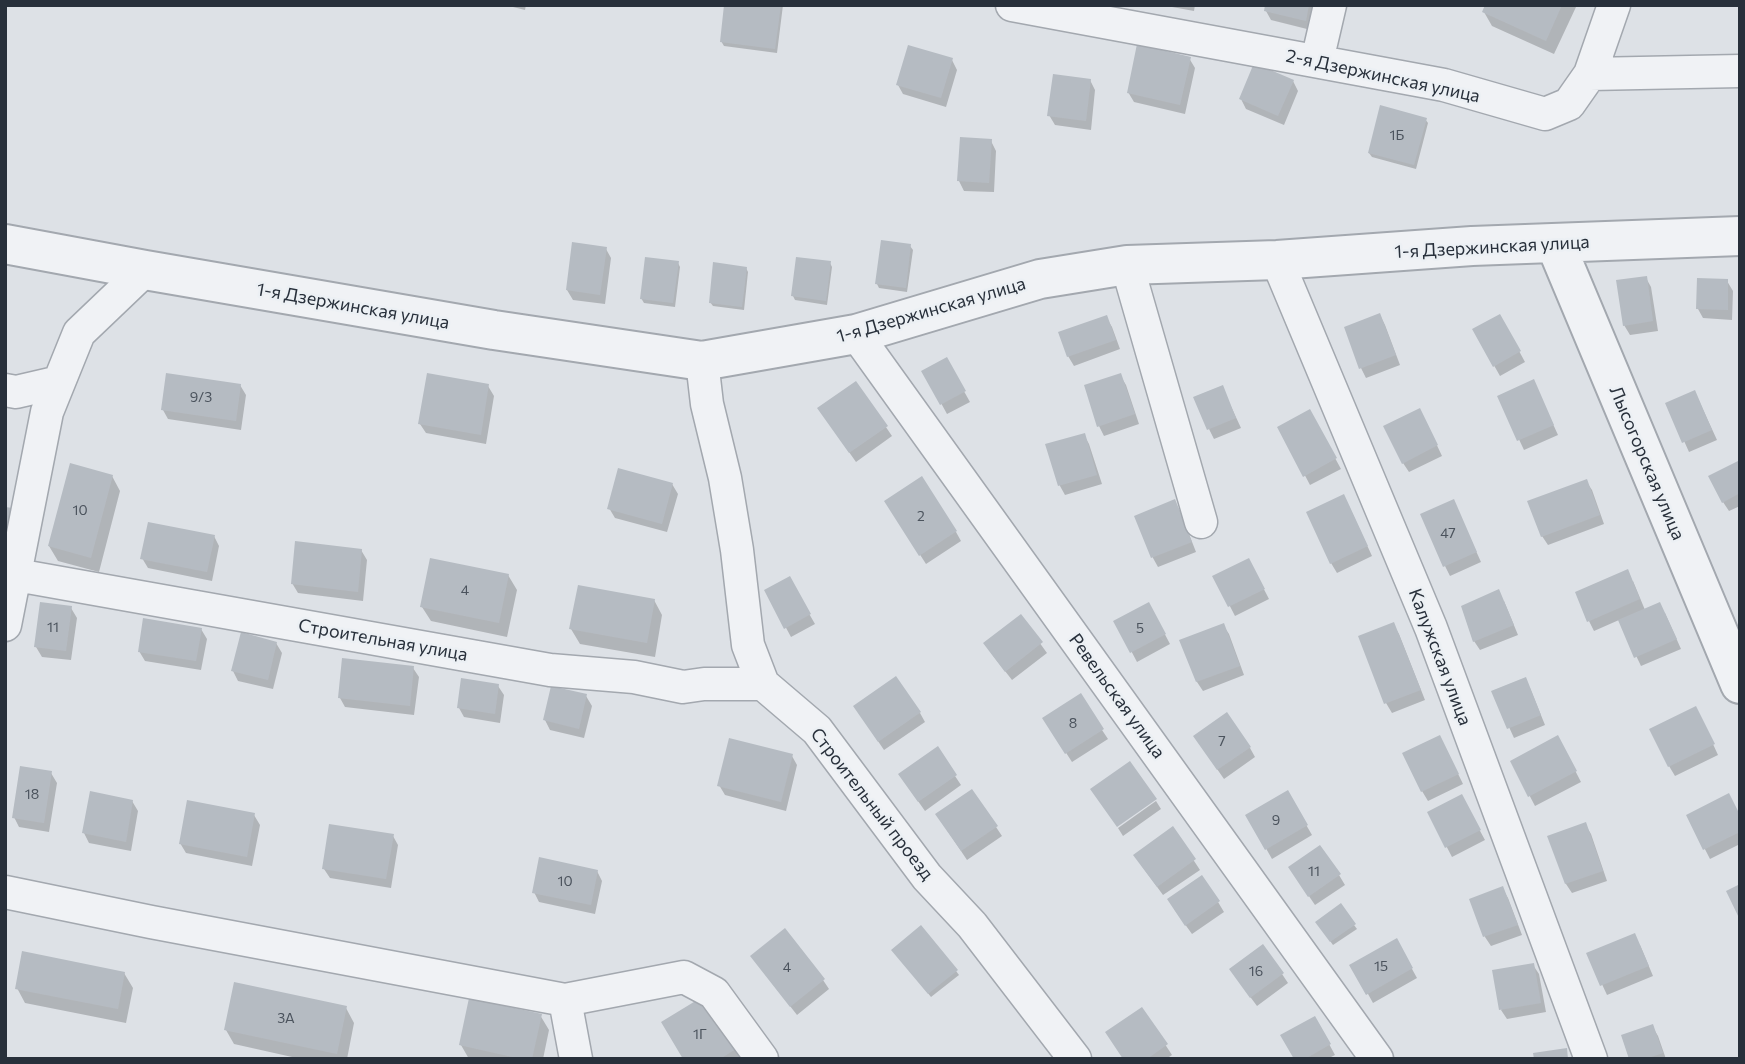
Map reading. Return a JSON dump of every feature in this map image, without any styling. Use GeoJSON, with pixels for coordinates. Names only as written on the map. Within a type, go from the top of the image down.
{"type":"FeatureCollection","features":[{"type":"Feature","properties":{"kind":"street","name":"2-я Дзержинская улица"},"geometry":{"type":"LineString","coordinates":[[1012,5],[1444,85],[1545,114],[1569,104],[1590,74]]}},
{"type":"Feature","properties":{"kind":"street"},"geometry":{"type":"LineString","coordinates":[[1317,61],[1330,5]]}},
{"type":"Feature","properties":{"kind":"street"},"geometry":{"type":"LineString","coordinates":[[1614,5],[1590,74],[1740,71]]}},
{"type":"Feature","properties":{"kind":"street","name":"1-я Дзержинская улица"},"geometry":{"type":"LineString","coordinates":[[5,244],[494,330],[702,361],[856,334],[1040,279],[1127,265],[1277,260],[1472,246],[1740,236]]}},
{"type":"Feature","properties":{"kind":"street","name":"Лысогорская улица"},"geometry":{"type":"LineString","coordinates":[[1555,243],[1740,684]]}},
{"type":"Feature","properties":{"kind":"street","name":"Калужская улица"},"geometry":{"type":"LineString","coordinates":[[1277,260],[1431,628],[1591,1059]]}},
{"type":"Feature","properties":{"kind":"street"},"geometry":{"type":"LineString","coordinates":[[1127,265],[1200,522]]}},
{"type":"Feature","properties":{"kind":"street"},"geometry":{"type":"LineString","coordinates":[[5,625],[10,573],[47,412],[79,333],[145,270]]}},
{"type":"Feature","properties":{"kind":"street","name":"Ревельская улица"},"geometry":{"type":"LineString","coordinates":[[856,334],[1377,1059]]}},
{"type":"Feature","properties":{"kind":"street"},"geometry":{"type":"LineString","coordinates":[[702,361],[707,404],[731,514],[748,645],[762,684]]}},
{"type":"Feature","properties":{"kind":"street"},"geometry":{"type":"LineString","coordinates":[[5,390],[16,392],[59,382]]}},
{"type":"Feature","properties":{"kind":"street","name":"Строительная улица"},"geometry":{"type":"LineString","coordinates":[[10,573],[550,670],[634,677],[683,687],[704,684],[762,684]]}},
{"type":"Feature","properties":{"kind":"street","name":"Строительный проезд"},"geometry":{"type":"LineString","coordinates":[[762,684],[817,730],[927,877],[972,925],[1075,1059]]}},
{"type":"Feature","properties":{"kind":"street"},"geometry":{"type":"LineString","coordinates":[[5,892],[565,1000],[684,977],[714,993],[762,1059]]}},
{"type":"Feature","properties":{"kind":"street"},"geometry":{"type":"LineString","coordinates":[[565,1000],[576,1059]]}},
{"type":"Feature","properties":{"kind":"building"},"geometry":{"type":"Polygon","coordinates":[[[724,5],[781,5],[775,49],[720,42],[724,5]]]}},
{"type":"Feature","properties":{"kind":"building"},"geometry":{"type":"Polygon","coordinates":[[[1265,5],[1309,5],[1306,21],[1264,11],[1265,5]]]}},
{"type":"Feature","properties":{"kind":"building"},"geometry":{"type":"Polygon","coordinates":[[[1485,5],[1562,5],[1546,41],[1482,12],[1485,5]]]}},
{"type":"Feature","properties":{"kind":"building"},"geometry":{"type":"Polygon","coordinates":[[[1137,44],[1191,57],[1180,105],[1127,93],[1137,44]]]}},
{"type":"Feature","properties":{"kind":"building"},"geometry":{"type":"Polygon","coordinates":[[[908,45],[953,58],[941,98],[896,85],[908,45]]]}},
{"type":"Feature","properties":{"kind":"building"},"geometry":{"type":"Polygon","coordinates":[[[1254,63],[1294,80],[1278,116],[1239,99],[1254,63]]]}},
{"type":"Feature","properties":{"kind":"building"},"geometry":{"type":"Polygon","coordinates":[[[1053,74],[1091,79],[1086,121],[1047,116],[1053,74]]]}},
{"type":"Feature","properties":{"kind":"building"},"geometry":{"type":"Polygon","coordinates":[[[1380,105],[1427,118],[1414,165],[1368,153],[1380,105]]]}},
{"type":"Feature","properties":{"kind":"building"},"geometry":{"type":"Polygon","coordinates":[[[960,137],[992,139],[989,183],[957,181],[960,137]]]}},
{"type":"Feature","properties":{"kind":"building"},"geometry":{"type":"Polygon","coordinates":[[[881,240],[911,244],[906,288],[875,284],[881,240]]]}},
{"type":"Feature","properties":{"kind":"building"},"geometry":{"type":"Polygon","coordinates":[[[572,242],[607,247],[600,295],[566,290],[572,242]]]}},
{"type":"Feature","properties":{"kind":"building"},"geometry":{"type":"Polygon","coordinates":[[[645,257],[679,261],[673,303],[640,299],[645,257]]]}},
{"type":"Feature","properties":{"kind":"building"},"geometry":{"type":"Polygon","coordinates":[[[796,257],[831,261],[826,301],[791,296],[796,257]]]}},
{"type":"Feature","properties":{"kind":"building"},"geometry":{"type":"Polygon","coordinates":[[[713,262],[747,267],[742,307],[709,303],[713,262]]]}},
{"type":"Feature","properties":{"kind":"building"},"geometry":{"type":"Polygon","coordinates":[[[1647,276],[1653,321],[1623,326],[1616,280],[1647,276]]]}},
{"type":"Feature","properties":{"kind":"building"},"geometry":{"type":"Polygon","coordinates":[[[1697,278],[1728,279],[1728,310],[1696,309],[1697,278]]]}},
{"type":"Feature","properties":{"kind":"building"},"geometry":{"type":"Polygon","coordinates":[[[1380,313],[1396,355],[1359,369],[1344,327],[1380,313]]]}},
{"type":"Feature","properties":{"kind":"building"},"geometry":{"type":"Polygon","coordinates":[[[1500,314],[1521,351],[1493,367],[1472,329],[1500,314]]]}},
{"type":"Feature","properties":{"kind":"building"},"geometry":{"type":"Polygon","coordinates":[[[1107,315],[1116,340],[1067,357],[1058,332],[1107,315]]]}},
{"type":"Feature","properties":{"kind":"building"},"geometry":{"type":"Polygon","coordinates":[[[947,357],[966,391],[940,405],[921,371],[947,357]]]}},
{"type":"Feature","properties":{"kind":"building"},"geometry":{"type":"Polygon","coordinates":[[[166,373],[241,384],[236,421],[161,410],[166,373]]]}},
{"type":"Feature","properties":{"kind":"building"},"geometry":{"type":"Polygon","coordinates":[[[427,373],[489,384],[481,435],[418,424],[427,373]]]}},
{"type":"Feature","properties":{"kind":"building"},"geometry":{"type":"Polygon","coordinates":[[[1121,373],[1135,414],[1097,427],[1084,385],[1121,373]]]}},
{"type":"Feature","properties":{"kind":"building"},"geometry":{"type":"Polygon","coordinates":[[[1534,379],[1554,425],[1517,441],[1497,396],[1534,379]]]}},
{"type":"Feature","properties":{"kind":"building"},"geometry":{"type":"Polygon","coordinates":[[[856,381],[888,426],[849,453],[817,408],[856,381]]]}},
{"type":"Feature","properties":{"kind":"building"},"geometry":{"type":"Polygon","coordinates":[[[1223,385],[1236,418],[1207,430],[1193,397],[1223,385]]]}},
{"type":"Feature","properties":{"kind":"building"},"geometry":{"type":"Polygon","coordinates":[[[1695,390],[1712,430],[1682,443],[1665,403],[1695,390]]]}},
{"type":"Feature","properties":{"kind":"building"},"geometry":{"type":"Polygon","coordinates":[[[1420,408],[1438,445],[1402,464],[1383,426],[1420,408]]]}},
{"type":"Feature","properties":{"kind":"building"},"geometry":{"type":"Polygon","coordinates":[[[1310,409],[1337,458],[1303,477],[1277,427],[1310,409]]]}},
{"type":"Feature","properties":{"kind":"building"},"geometry":{"type":"Polygon","coordinates":[[[1085,433],[1097,475],[1058,486],[1045,444],[1085,433]]]}},
{"type":"Feature","properties":{"kind":"building"},"geometry":{"type":"Polygon","coordinates":[[[1740,460],[1740,493],[1722,503],[1708,476],[1740,460]]]}},
{"type":"Feature","properties":{"kind":"building"},"geometry":{"type":"Polygon","coordinates":[[[70,463],[113,475],[91,558],[48,546],[70,463]]]}},
{"type":"Feature","properties":{"kind":"building"},"geometry":{"type":"Polygon","coordinates":[[[618,468],[673,483],[662,524],[607,509],[618,468]]]}},
{"type":"Feature","properties":{"kind":"building"},"geometry":{"type":"Polygon","coordinates":[[[922,476],[957,531],[919,556],[884,501],[922,476]]]}},
{"type":"Feature","properties":{"kind":"building"},"geometry":{"type":"Polygon","coordinates":[[[1587,479],[1600,515],[1541,537],[1527,501],[1587,479]]]}},
{"type":"Feature","properties":{"kind":"building"},"geometry":{"type":"Polygon","coordinates":[[[1344,494],[1368,546],[1330,564],[1306,512],[1344,494]]]}},
{"type":"Feature","properties":{"kind":"building"},"geometry":{"type":"Polygon","coordinates":[[[1175,499],[1192,542],[1151,558],[1134,516],[1175,499]]]}},
{"type":"Feature","properties":{"kind":"building"},"geometry":{"type":"Polygon","coordinates":[[[1454,499],[1477,552],[1443,567],[1420,514],[1454,499]]]}},
{"type":"Feature","properties":{"kind":"building"},"geometry":{"type":"Polygon","coordinates":[[[5,507],[13,508],[7,541],[5,541],[5,507]]]}},
{"type":"Feature","properties":{"kind":"building"},"geometry":{"type":"Polygon","coordinates":[[[148,522],[215,535],[207,572],[140,559],[148,522]]]}},
{"type":"Feature","properties":{"kind":"building"},"geometry":{"type":"Polygon","coordinates":[[[295,541],[362,549],[358,592],[291,584],[295,541]]]}},
{"type":"Feature","properties":{"kind":"building"},"geometry":{"type":"Polygon","coordinates":[[[430,558],[509,574],[499,623],[420,607],[430,558]]]}},
{"type":"Feature","properties":{"kind":"building"},"geometry":{"type":"Polygon","coordinates":[[[1249,558],[1265,589],[1228,607],[1212,576],[1249,558]]]}},
{"type":"Feature","properties":{"kind":"building"},"geometry":{"type":"Polygon","coordinates":[[[1628,569],[1640,599],[1587,622],[1575,592],[1628,569]]]}},
{"type":"Feature","properties":{"kind":"building"},"geometry":{"type":"Polygon","coordinates":[[[790,576],[811,614],[784,629],[764,590],[790,576]]]}},
{"type":"Feature","properties":{"kind":"building"},"geometry":{"type":"Polygon","coordinates":[[[578,585],[655,599],[647,643],[569,629],[578,585]]]}},
{"type":"Feature","properties":{"kind":"building"},"geometry":{"type":"Polygon","coordinates":[[[1499,589],[1514,625],[1473,642],[1461,606],[1499,589]]]}},
{"type":"Feature","properties":{"kind":"building"},"geometry":{"type":"Polygon","coordinates":[[[40,602],[72,606],[66,651],[34,647],[40,602]]]}},
{"type":"Feature","properties":{"kind":"building"},"geometry":{"type":"Polygon","coordinates":[[[1149,602],[1166,634],[1130,653],[1113,621],[1149,602]]]}},
{"type":"Feature","properties":{"kind":"building"},"geometry":{"type":"Polygon","coordinates":[[[1660,602],[1677,639],[1634,658],[1618,620],[1660,602]]]}},
{"type":"Feature","properties":{"kind":"building"},"geometry":{"type":"Polygon","coordinates":[[[1021,614],[1043,642],[1005,672],[983,643],[1021,614]]]}},
{"type":"Feature","properties":{"kind":"building"},"geometry":{"type":"Polygon","coordinates":[[[143,618],[202,628],[196,661],[138,652],[143,618]]]}},
{"type":"Feature","properties":{"kind":"building"},"geometry":{"type":"Polygon","coordinates":[[[1394,622],[1421,690],[1384,704],[1358,636],[1394,622]]]}},
{"type":"Feature","properties":{"kind":"building"},"geometry":{"type":"Polygon","coordinates":[[[1224,623],[1240,666],[1196,682],[1179,640],[1224,623]]]}},
{"type":"Feature","properties":{"kind":"building"},"geometry":{"type":"Polygon","coordinates":[[[241,632],[277,642],[268,680],[231,671],[241,632]]]}},
{"type":"Feature","properties":{"kind":"building"},"geometry":{"type":"Polygon","coordinates":[[[342,658],[414,666],[410,706],[338,698],[342,658]]]}},
{"type":"Feature","properties":{"kind":"building"},"geometry":{"type":"Polygon","coordinates":[[[896,676],[921,712],[878,742],[853,706],[896,676]]]}},
{"type":"Feature","properties":{"kind":"building"},"geometry":{"type":"Polygon","coordinates":[[[1526,677],[1541,715],[1507,729],[1491,691],[1526,677]]]}},
{"type":"Feature","properties":{"kind":"building"},"geometry":{"type":"Polygon","coordinates":[[[461,678],[499,684],[495,714],[457,708],[461,678]]]}},
{"type":"Feature","properties":{"kind":"building"},"geometry":{"type":"Polygon","coordinates":[[[551,686],[587,694],[579,729],[543,720],[551,686]]]}},
{"type":"Feature","properties":{"kind":"building"},"geometry":{"type":"Polygon","coordinates":[[[1081,693],[1104,729],[1065,754],[1042,718],[1081,693]]]}},
{"type":"Feature","properties":{"kind":"building"},"geometry":{"type":"Polygon","coordinates":[[[1696,706],[1715,744],[1668,767],[1649,729],[1696,706]]]}},
{"type":"Feature","properties":{"kind":"building"},"geometry":{"type":"Polygon","coordinates":[[[1227,712],[1251,747],[1217,770],[1193,736],[1227,712]]]}},
{"type":"Feature","properties":{"kind":"building"},"geometry":{"type":"Polygon","coordinates":[[[1440,735],[1459,774],[1421,792],[1402,753],[1440,735]]]}},
{"type":"Feature","properties":{"kind":"building"},"geometry":{"type":"Polygon","coordinates":[[[1558,735],[1577,771],[1528,797],[1510,761],[1558,735]]]}},
{"type":"Feature","properties":{"kind":"building"},"geometry":{"type":"Polygon","coordinates":[[[729,738],[793,754],[781,802],[717,786],[729,738]]]}},
{"type":"Feature","properties":{"kind":"building"},"geometry":{"type":"Polygon","coordinates":[[[938,746],[957,775],[918,802],[898,774],[938,746]]]}},
{"type":"Feature","properties":{"kind":"building"},"geometry":{"type":"Polygon","coordinates":[[[1130,761],[1157,799],[1117,827],[1090,789],[1130,761]]]}},
{"type":"Feature","properties":{"kind":"building"},"geometry":{"type":"Polygon","coordinates":[[[20,766],[52,771],[44,823],[12,818],[20,766]]]}},
{"type":"Feature","properties":{"kind":"building"},"geometry":{"type":"Polygon","coordinates":[[[972,789],[998,826],[961,851],[935,814],[972,789]]]}},
{"type":"Feature","properties":{"kind":"building"},"geometry":{"type":"Polygon","coordinates":[[[1288,790],[1308,825],[1265,850],[1245,815],[1288,790]]]}},
{"type":"Feature","properties":{"kind":"building"},"geometry":{"type":"Polygon","coordinates":[[[90,791],[133,800],[126,842],[82,833],[90,791]]]}},
{"type":"Feature","properties":{"kind":"building"},"geometry":{"type":"Polygon","coordinates":[[[1729,793],[1740,815],[1740,832],[1703,850],[1686,815],[1729,793]]]}},
{"type":"Feature","properties":{"kind":"building"},"geometry":{"type":"Polygon","coordinates":[[[1462,794],[1481,830],[1445,848],[1427,812],[1462,794]]]}},
{"type":"Feature","properties":{"kind":"building"},"geometry":{"type":"Polygon","coordinates":[[[187,800],[255,813],[247,857],[179,844],[187,800]]]}},
{"type":"Feature","properties":{"kind":"building"},"geometry":{"type":"Polygon","coordinates":[[[1586,822],[1603,871],[1565,884],[1547,836],[1586,822]]]}},
{"type":"Feature","properties":{"kind":"building"},"geometry":{"type":"Polygon","coordinates":[[[329,824],[394,834],[386,879],[322,869],[329,824]]]}},
{"type":"Feature","properties":{"kind":"building"},"geometry":{"type":"Polygon","coordinates":[[[1173,826],[1196,859],[1157,887],[1133,855],[1173,826]]]}},
{"type":"Feature","properties":{"kind":"building"},"geometry":{"type":"Polygon","coordinates":[[[1320,845],[1341,874],[1308,897],[1288,867],[1320,845]]]}},
{"type":"Feature","properties":{"kind":"building"},"geometry":{"type":"Polygon","coordinates":[[[539,857],[598,870],[591,905],[532,893],[539,857]]]}},
{"type":"Feature","properties":{"kind":"building"},"geometry":{"type":"Polygon","coordinates":[[[1202,875],[1220,901],[1185,926],[1167,899],[1202,875]]]}},
{"type":"Feature","properties":{"kind":"building"},"geometry":{"type":"Polygon","coordinates":[[[1740,884],[1740,920],[1726,891],[1740,884]]]}},
{"type":"Feature","properties":{"kind":"building"},"geometry":{"type":"Polygon","coordinates":[[[1503,886],[1518,925],[1483,937],[1469,899],[1503,886]]]}},
{"type":"Feature","properties":{"kind":"building"},"geometry":{"type":"Polygon","coordinates":[[[1341,903],[1356,924],[1330,942],[1315,922],[1341,903]]]}},
{"type":"Feature","properties":{"kind":"building"},"geometry":{"type":"Polygon","coordinates":[[[921,925],[958,970],[928,994],[891,950],[921,925]]]}},
{"type":"Feature","properties":{"kind":"building"},"geometry":{"type":"Polygon","coordinates":[[[785,928],[825,979],[790,1007],[750,956],[785,928]]]}},
{"type":"Feature","properties":{"kind":"building"},"geometry":{"type":"Polygon","coordinates":[[[1635,933],[1649,966],[1600,986],[1586,953],[1635,933]]]}},
{"type":"Feature","properties":{"kind":"building"},"geometry":{"type":"Polygon","coordinates":[[[1397,938],[1413,968],[1366,995],[1349,965],[1397,938]]]}},
{"type":"Feature","properties":{"kind":"building"},"geometry":{"type":"Polygon","coordinates":[[[1263,944],[1284,973],[1250,998],[1229,969],[1263,944]]]}},
{"type":"Feature","properties":{"kind":"building"},"geometry":{"type":"Polygon","coordinates":[[[22,951],[125,972],[118,1009],[15,989],[22,951]]]}},
{"type":"Feature","properties":{"kind":"building"},"geometry":{"type":"Polygon","coordinates":[[[1534,963],[1541,1003],[1499,1010],[1492,970],[1534,963]]]}},
{"type":"Feature","properties":{"kind":"building"},"geometry":{"type":"Polygon","coordinates":[[[234,982],[347,1006],[337,1054],[224,1030],[234,982]]]}},
{"type":"Feature","properties":{"kind":"building"},"geometry":{"type":"Polygon","coordinates":[[[707,994],[739,1047],[720,1059],[683,1059],[661,1022],[707,994]]]}},
{"type":"Feature","properties":{"kind":"building"},"geometry":{"type":"Polygon","coordinates":[[[469,998],[542,1014],[532,1059],[459,1045],[469,998]]]}},
{"type":"Feature","properties":{"kind":"building"},"geometry":{"type":"Polygon","coordinates":[[[1142,1007],[1168,1044],[1147,1059],[1123,1059],[1105,1032],[1142,1007]]]}},
{"type":"Feature","properties":{"kind":"building"},"geometry":{"type":"Polygon","coordinates":[[[1315,1016],[1331,1044],[1305,1059],[1294,1059],[1280,1035],[1315,1016]]]}},
{"type":"Feature","properties":{"kind":"building"},"geometry":{"type":"Polygon","coordinates":[[[1653,1024],[1663,1053],[1645,1059],[1629,1059],[1621,1035],[1653,1024]]]}},
{"type":"Feature","properties":{"kind":"building"},"geometry":{"type":"Polygon","coordinates":[[[1567,1048],[1568,1059],[1534,1059],[1533,1053],[1567,1048]]]}}]}
